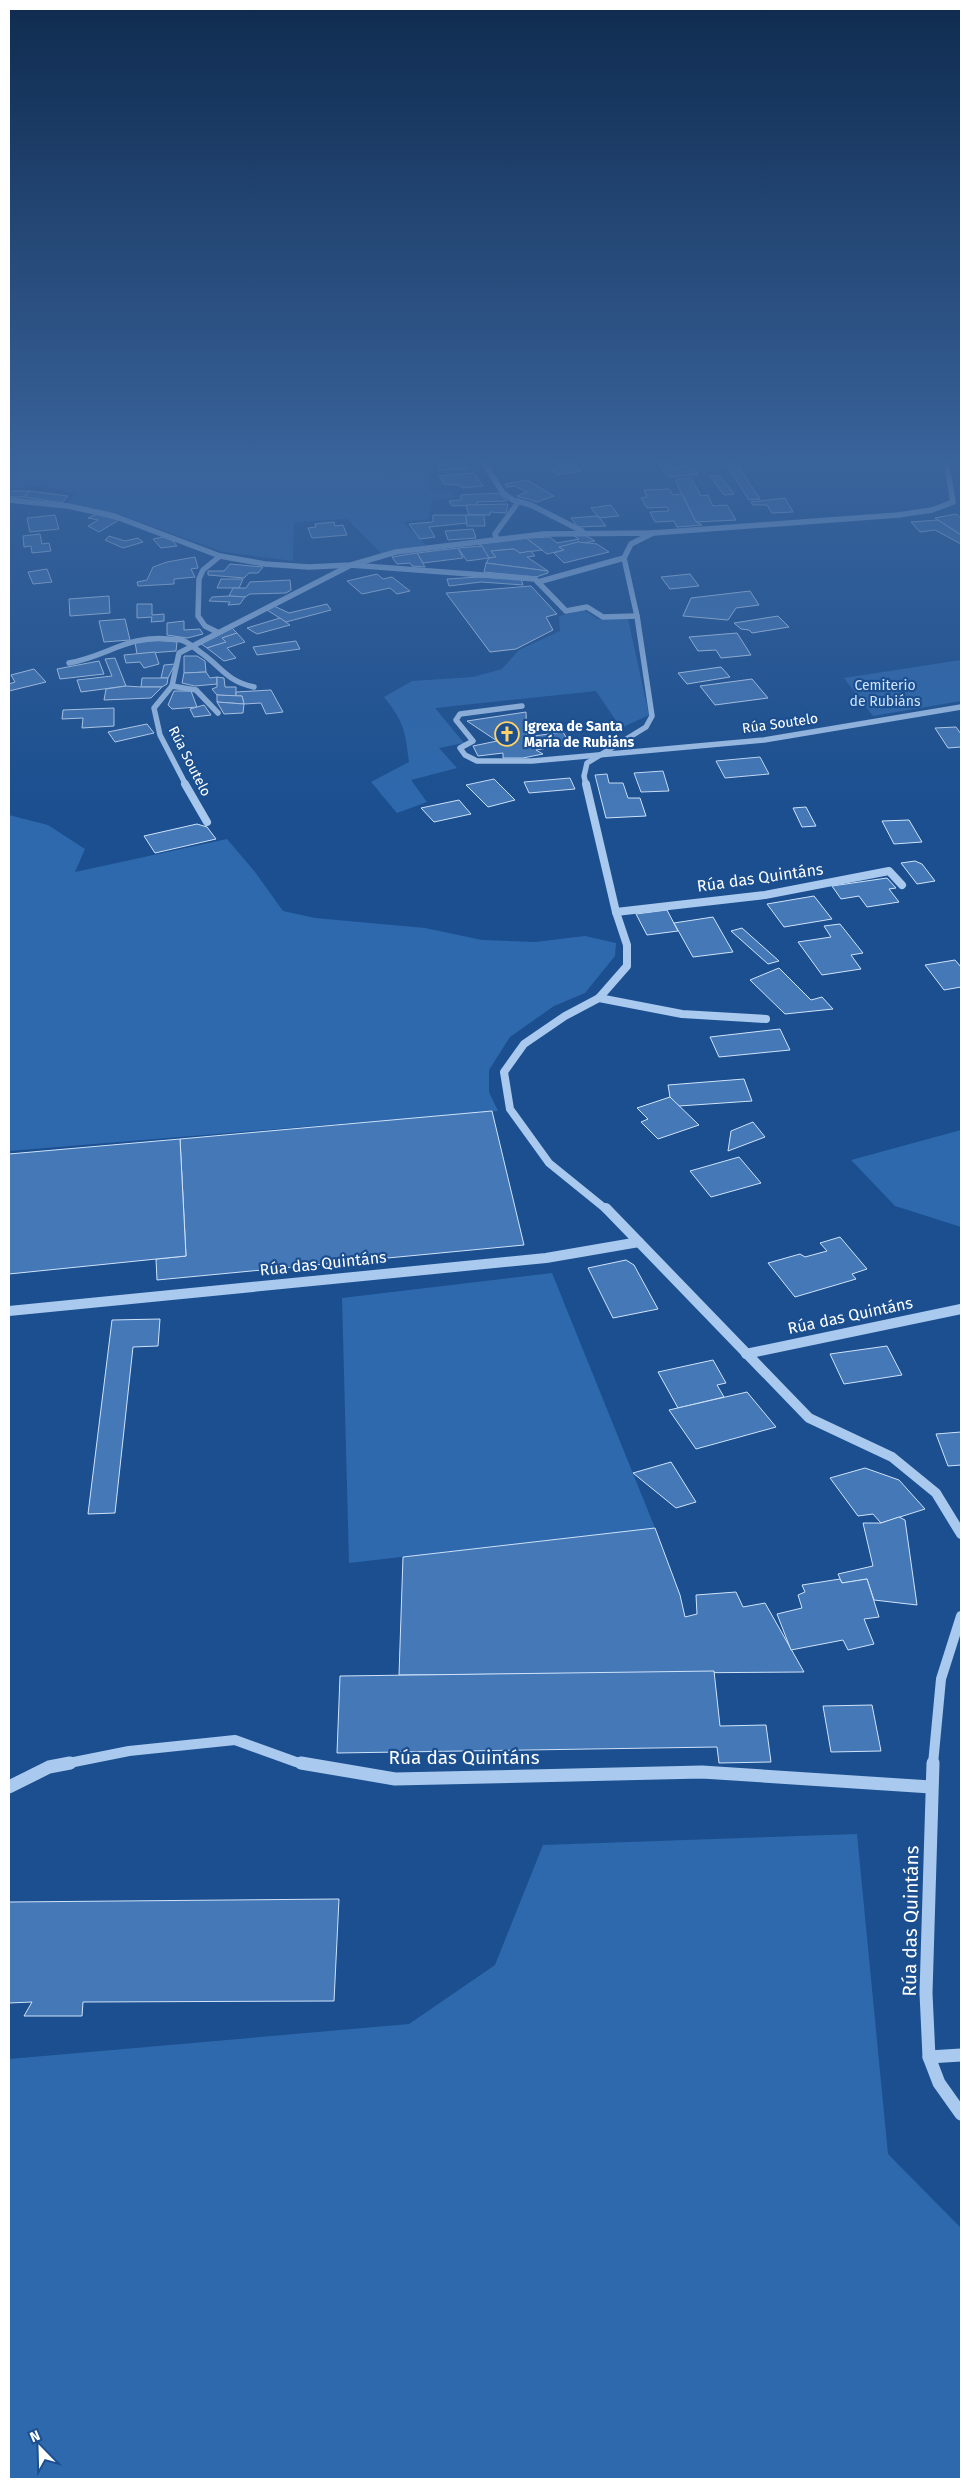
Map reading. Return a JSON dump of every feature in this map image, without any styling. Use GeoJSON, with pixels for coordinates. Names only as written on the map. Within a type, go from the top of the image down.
{"type":"FeatureCollection","features":[{"type":"Feature","properties":{"kind":"street"},"geometry":{"type":"LineString","coordinates":[[200,576],[198,616],[205,626],[217,632]]}},
{"type":"Feature","properties":{"kind":"street"},"geometry":{"type":"LineString","coordinates":[[189,646],[327,576]]}},
{"type":"Feature","properties":{"kind":"street"},"geometry":{"type":"LineString","coordinates":[[519,576],[535,579],[566,611],[587,607],[603,617],[637,616]]}},
{"type":"Feature","properties":{"kind":"street"},"geometry":{"type":"LineString","coordinates":[[538,582],[559,576]]}},
{"type":"Feature","properties":{"kind":"street","name":"Rúa Soutelo"},"geometry":{"type":"LineString","coordinates":[[601,753],[646,727],[652,716],[637,616],[628,576]]}},
{"type":"Feature","properties":{"kind":"street"},"geometry":{"type":"LineString","coordinates":[[69,663],[86,660],[144,638],[183,640],[189,646],[216,662],[224,673],[239,684],[254,687]]}},
{"type":"Feature","properties":{"kind":"street","name":"Rúa Soutelo"},"geometry":{"type":"LineString","coordinates":[[189,646],[179,653],[172,686],[154,708],[154,716],[162,738],[207,822]]}},
{"type":"Feature","properties":{"kind":"street"},"geometry":{"type":"LineString","coordinates":[[172,686],[196,690],[218,713]]}},
{"type":"Feature","properties":{"kind":"street","name":"Rúa Soutelo"},"geometry":{"type":"LineString","coordinates":[[522,706],[460,714],[456,720],[473,741],[460,748],[465,756],[477,761],[514,762],[764,740],[961,707]]}},
{"type":"Feature","properties":{"kind":"street"},"geometry":{"type":"LineString","coordinates":[[601,753],[588,763],[584,776],[616,912],[627,945],[627,966],[599,998],[565,1016],[524,1044],[504,1072],[510,1109],[549,1162],[602,1204],[809,1418],[892,1457],[936,1493],[961,1534]]}},
{"type":"Feature","properties":{"kind":"street","name":"Rúa das Quintáns"},"geometry":{"type":"LineString","coordinates":[[616,912],[765,895],[889,872],[902,885]]}},
{"type":"Feature","properties":{"kind":"street"},"geometry":{"type":"LineString","coordinates":[[599,998],[634,1007],[722,1020],[766,1019]]}},
{"type":"Feature","properties":{"kind":"street","name":"Rúa das Quintáns"},"geometry":{"type":"LineString","coordinates":[[9,1311],[546,1258],[639,1242]]}},
{"type":"Feature","properties":{"kind":"street","name":"Rúa das Quintáns"},"geometry":{"type":"LineString","coordinates":[[746,1354],[961,1308]]}},
{"type":"Feature","properties":{"kind":"street","name":"Rúa das Quintáns"},"geometry":{"type":"LineString","coordinates":[[961,1621],[941,1679],[931,1787],[926,1993],[929,2056],[939,2083],[961,2114]]}},
{"type":"Feature","properties":{"kind":"street","name":"Rúa das Quintáns"},"geometry":{"type":"LineString","coordinates":[[9,1787],[48,1767],[129,1751],[235,1740],[296,1762],[396,1779],[702,1772],[931,1787]]}},
{"type":"Feature","properties":{"kind":"street"},"geometry":{"type":"LineString","coordinates":[[929,2056],[961,2055]]}},
{"type":"Feature","properties":{"kind":"green space"},"geometry":{"type":"Polygon","coordinates":[[[584,610],[598,619],[628,619],[649,715],[621,728],[596,691],[435,708],[464,743],[439,748],[457,768],[411,780],[427,802],[397,813],[371,782],[409,762],[400,720],[384,697],[412,681],[473,677],[502,669],[519,650],[560,631],[559,616],[584,610]]]}},
{"type":"Feature","properties":{"kind":"green space","name":"Cemiterio de Rubiáns"},"geometry":{"type":"Polygon","coordinates":[[[961,660],[961,701],[873,716],[844,678],[961,660]]]}},
{"type":"Feature","properties":{"kind":"green space"},"geometry":{"type":"Polygon","coordinates":[[[9,815],[48,825],[85,849],[75,872],[227,839],[255,872],[283,911],[315,918],[425,928],[482,940],[535,942],[585,936],[616,943],[615,956],[585,993],[554,1006],[510,1037],[489,1070],[489,1092],[498,1111],[9,1151],[9,815]]]}},
{"type":"Feature","properties":{"kind":"green space"},"geometry":{"type":"Polygon","coordinates":[[[961,1130],[961,1227],[895,1206],[851,1160],[961,1130]]]}},
{"type":"Feature","properties":{"kind":"green space"},"geometry":{"type":"Polygon","coordinates":[[[552,1273],[655,1528],[349,1563],[342,1298],[552,1273]]]}},
{"type":"Feature","properties":{"kind":"green space"},"geometry":{"type":"Polygon","coordinates":[[[857,1834],[888,2154],[961,2228],[961,2479],[9,2479],[9,2059],[409,2024],[495,1965],[543,1845],[857,1834]]]}},
{"type":"Feature","properties":{"kind":"building"},"geometry":{"type":"Polygon","coordinates":[[[30,576],[50,576],[52,582],[33,584],[30,576]]]}},
{"type":"Feature","properties":{"kind":"building"},"geometry":{"type":"Polygon","coordinates":[[[149,576],[195,577],[174,579],[174,584],[138,586],[137,582],[147,580],[149,576]]]}},
{"type":"Feature","properties":{"kind":"building"},"geometry":{"type":"Polygon","coordinates":[[[221,576],[246,576],[244,578],[221,576]]]}},
{"type":"Feature","properties":{"kind":"building"},"geometry":{"type":"Polygon","coordinates":[[[368,576],[380,576],[383,579],[392,577],[410,591],[397,594],[390,588],[362,594],[347,581],[368,576]]]}},
{"type":"Feature","properties":{"kind":"building"},"geometry":{"type":"Polygon","coordinates":[[[692,576],[699,586],[670,589],[661,577],[692,576]]]}},
{"type":"Feature","properties":{"kind":"building"},"geometry":{"type":"Polygon","coordinates":[[[479,577],[521,579],[523,585],[481,582],[449,586],[447,579],[479,577]]]}},
{"type":"Feature","properties":{"kind":"building"},"geometry":{"type":"Polygon","coordinates":[[[221,579],[243,579],[239,588],[217,588],[221,579]]]}},
{"type":"Feature","properties":{"kind":"building"},"geometry":{"type":"Polygon","coordinates":[[[290,580],[291,590],[286,593],[250,594],[245,597],[229,596],[233,588],[246,588],[250,582],[290,580]]]}},
{"type":"Feature","properties":{"kind":"building"},"geometry":{"type":"Polygon","coordinates":[[[531,586],[557,614],[546,617],[553,630],[516,649],[490,652],[446,593],[531,586]]]}},
{"type":"Feature","properties":{"kind":"building"},"geometry":{"type":"Polygon","coordinates":[[[750,591],[759,605],[736,608],[728,620],[683,616],[691,598],[750,591]]]}},
{"type":"Feature","properties":{"kind":"building"},"geometry":{"type":"Polygon","coordinates":[[[109,596],[110,613],[70,616],[69,599],[109,596]]]}},
{"type":"Feature","properties":{"kind":"building"},"geometry":{"type":"Polygon","coordinates":[[[212,597],[245,597],[240,604],[228,605],[230,602],[209,601],[212,597]]]}},
{"type":"Feature","properties":{"kind":"building"},"geometry":{"type":"Polygon","coordinates":[[[137,604],[152,604],[152,615],[164,614],[164,621],[151,622],[152,617],[137,618],[137,604]]]}},
{"type":"Feature","properties":{"kind":"building"},"geometry":{"type":"Polygon","coordinates":[[[327,604],[331,610],[286,622],[267,610],[274,606],[289,613],[327,604]]]}},
{"type":"Feature","properties":{"kind":"building"},"geometry":{"type":"Polygon","coordinates":[[[778,616],[789,627],[752,633],[749,630],[741,629],[734,623],[778,616]]]}},
{"type":"Feature","properties":{"kind":"building"},"geometry":{"type":"Polygon","coordinates":[[[280,618],[290,625],[257,634],[247,628],[280,618]]]}},
{"type":"Feature","properties":{"kind":"building"},"geometry":{"type":"Polygon","coordinates":[[[125,619],[130,640],[104,642],[99,621],[125,619]]]}},
{"type":"Feature","properties":{"kind":"building"},"geometry":{"type":"Polygon","coordinates":[[[184,621],[184,630],[200,629],[203,634],[187,638],[167,635],[167,623],[184,621]]]}},
{"type":"Feature","properties":{"kind":"building"},"geometry":{"type":"Polygon","coordinates":[[[231,627],[237,633],[222,638],[226,642],[207,648],[200,643],[231,627]]]}},
{"type":"Feature","properties":{"kind":"building"},"geometry":{"type":"Polygon","coordinates":[[[237,633],[245,642],[227,648],[236,658],[224,661],[207,648],[226,642],[222,638],[237,633]]]}},
{"type":"Feature","properties":{"kind":"building"},"geometry":{"type":"Polygon","coordinates":[[[737,633],[751,655],[721,658],[716,650],[698,651],[689,637],[737,633]]]}},
{"type":"Feature","properties":{"kind":"building"},"geometry":{"type":"Polygon","coordinates":[[[155,640],[177,642],[176,651],[137,654],[135,642],[155,640]]]}},
{"type":"Feature","properties":{"kind":"building"},"geometry":{"type":"Polygon","coordinates":[[[296,641],[300,649],[257,655],[253,647],[296,641]]]}},
{"type":"Feature","properties":{"kind":"building"},"geometry":{"type":"Polygon","coordinates":[[[155,652],[159,664],[144,668],[140,662],[126,663],[124,655],[155,652]]]}},
{"type":"Feature","properties":{"kind":"building"},"geometry":{"type":"Polygon","coordinates":[[[184,656],[197,656],[205,661],[206,672],[184,673],[184,656]]]}},
{"type":"Feature","properties":{"kind":"building"},"geometry":{"type":"Polygon","coordinates":[[[115,658],[126,686],[81,692],[77,680],[112,676],[105,659],[115,658]]]}},
{"type":"Feature","properties":{"kind":"building"},"geometry":{"type":"Polygon","coordinates":[[[99,661],[104,674],[60,679],[57,669],[99,661]]]}},
{"type":"Feature","properties":{"kind":"building"},"geometry":{"type":"Polygon","coordinates":[[[175,664],[168,678],[161,678],[164,665],[175,664]]]}},
{"type":"Feature","properties":{"kind":"building"},"geometry":{"type":"Polygon","coordinates":[[[721,667],[730,677],[687,684],[678,673],[721,667]]]}},
{"type":"Feature","properties":{"kind":"building"},"geometry":{"type":"Polygon","coordinates":[[[34,669],[46,682],[9,691],[9,684],[15,682],[11,675],[34,669]]]}},
{"type":"Feature","properties":{"kind":"building"},"geometry":{"type":"Polygon","coordinates":[[[206,672],[210,678],[217,677],[217,684],[195,686],[182,683],[184,673],[206,672]]]}},
{"type":"Feature","properties":{"kind":"building"},"geometry":{"type":"Polygon","coordinates":[[[217,677],[224,678],[225,687],[236,687],[236,696],[217,695],[212,689],[217,687],[217,677]]]}},
{"type":"Feature","properties":{"kind":"building"},"geometry":{"type":"Polygon","coordinates":[[[142,678],[168,678],[167,684],[162,687],[141,687],[142,678]]]}},
{"type":"Feature","properties":{"kind":"building"},"geometry":{"type":"Polygon","coordinates":[[[752,679],[768,698],[715,705],[700,686],[752,679]]]}},
{"type":"Feature","properties":{"kind":"building"},"geometry":{"type":"Polygon","coordinates":[[[126,686],[162,687],[151,698],[104,700],[106,689],[126,686]]]}},
{"type":"Feature","properties":{"kind":"building"},"geometry":{"type":"Polygon","coordinates":[[[271,690],[283,712],[266,714],[261,703],[244,704],[242,696],[236,696],[236,692],[271,690]]]}},
{"type":"Feature","properties":{"kind":"building"},"geometry":{"type":"Polygon","coordinates":[[[174,691],[191,691],[197,707],[172,709],[168,705],[174,691]]]}},
{"type":"Feature","properties":{"kind":"building"},"geometry":{"type":"Polygon","coordinates":[[[217,695],[242,696],[244,704],[217,702],[217,695]]]}},
{"type":"Feature","properties":{"kind":"building"},"geometry":{"type":"Polygon","coordinates":[[[217,702],[244,704],[243,713],[224,714],[217,702]]]}},
{"type":"Feature","properties":{"kind":"building"},"geometry":{"type":"Polygon","coordinates":[[[204,705],[211,715],[194,717],[190,709],[204,705]]]}},
{"type":"Feature","properties":{"kind":"building"},"geometry":{"type":"Polygon","coordinates":[[[114,708],[114,726],[82,728],[83,718],[62,719],[63,710],[114,708]]]}},
{"type":"Feature","properties":{"kind":"building","name":"Igrexa de Santa María de Rubiáns"},"geometry":{"type":"Polygon","coordinates":[[[526,712],[527,737],[563,732],[570,744],[536,750],[543,754],[523,758],[503,758],[503,753],[478,756],[473,746],[497,741],[467,721],[526,712]]]}},
{"type":"Feature","properties":{"kind":"building"},"geometry":{"type":"Polygon","coordinates":[[[147,724],[154,733],[115,742],[108,732],[147,724]]]}},
{"type":"Feature","properties":{"kind":"building"},"geometry":{"type":"Polygon","coordinates":[[[956,727],[961,734],[961,747],[948,748],[935,728],[956,727]]]}},
{"type":"Feature","properties":{"kind":"building"},"geometry":{"type":"Polygon","coordinates":[[[760,757],[769,774],[725,778],[716,761],[760,757]]]}},
{"type":"Feature","properties":{"kind":"building"},"geometry":{"type":"Polygon","coordinates":[[[663,771],[669,791],[641,792],[634,773],[663,771]]]}},
{"type":"Feature","properties":{"kind":"building"},"geometry":{"type":"Polygon","coordinates":[[[607,774],[609,783],[623,783],[628,798],[640,798],[646,816],[606,818],[595,775],[607,774]]]}},
{"type":"Feature","properties":{"kind":"building"},"geometry":{"type":"Polygon","coordinates":[[[570,778],[575,789],[529,793],[524,782],[570,778]]]}},
{"type":"Feature","properties":{"kind":"building"},"geometry":{"type":"Polygon","coordinates":[[[494,779],[515,800],[488,807],[466,785],[494,779]]]}},
{"type":"Feature","properties":{"kind":"building"},"geometry":{"type":"Polygon","coordinates":[[[459,800],[471,814],[434,822],[421,808],[459,800]]]}},
{"type":"Feature","properties":{"kind":"building"},"geometry":{"type":"Polygon","coordinates":[[[806,807],[816,826],[802,827],[793,808],[806,807]]]}},
{"type":"Feature","properties":{"kind":"building"},"geometry":{"type":"Polygon","coordinates":[[[909,820],[922,842],[894,844],[882,821],[909,820]]]}},
{"type":"Feature","properties":{"kind":"building"},"geometry":{"type":"Polygon","coordinates":[[[197,824],[207,827],[216,839],[155,853],[144,836],[197,824]]]}},
{"type":"Feature","properties":{"kind":"building"},"geometry":{"type":"Polygon","coordinates":[[[915,861],[922,864],[935,881],[917,884],[901,863],[915,861]]]}},
{"type":"Feature","properties":{"kind":"building"},"geometry":{"type":"Polygon","coordinates":[[[887,878],[896,888],[889,889],[899,902],[867,907],[859,896],[841,899],[832,886],[887,878]]]}},
{"type":"Feature","properties":{"kind":"building"},"geometry":{"type":"Polygon","coordinates":[[[814,896],[832,919],[784,927],[767,904],[814,896]]]}},
{"type":"Feature","properties":{"kind":"building"},"geometry":{"type":"Polygon","coordinates":[[[667,910],[678,931],[647,935],[636,914],[667,910]]]}},
{"type":"Feature","properties":{"kind":"building"},"geometry":{"type":"Polygon","coordinates":[[[713,917],[733,952],[693,957],[674,923],[713,917]]]}},
{"type":"Feature","properties":{"kind":"building"},"geometry":{"type":"Polygon","coordinates":[[[840,924],[863,953],[851,955],[861,969],[822,975],[798,942],[831,937],[824,926],[840,924]]]}},
{"type":"Feature","properties":{"kind":"building"},"geometry":{"type":"Polygon","coordinates":[[[742,928],[779,961],[768,964],[731,931],[742,928]]]}},
{"type":"Feature","properties":{"kind":"building"},"geometry":{"type":"Polygon","coordinates":[[[955,960],[961,967],[961,987],[944,990],[925,965],[955,960]]]}},
{"type":"Feature","properties":{"kind":"building"},"geometry":{"type":"Polygon","coordinates":[[[779,968],[811,1000],[822,997],[833,1009],[785,1014],[750,980],[779,968]]]}},
{"type":"Feature","properties":{"kind":"building"},"geometry":{"type":"Polygon","coordinates":[[[780,1029],[790,1050],[719,1057],[710,1037],[780,1029]]]}},
{"type":"Feature","properties":{"kind":"building"},"geometry":{"type":"Polygon","coordinates":[[[744,1079],[752,1101],[679,1106],[670,1097],[668,1085],[744,1079]]]}},
{"type":"Feature","properties":{"kind":"building"},"geometry":{"type":"Polygon","coordinates":[[[670,1097],[699,1125],[658,1139],[641,1122],[648,1119],[637,1108],[670,1097]]]}},
{"type":"Feature","properties":{"kind":"building"},"geometry":{"type":"Polygon","coordinates":[[[492,1111],[524,1245],[157,1280],[156,1259],[186,1256],[180,1139],[492,1111]]]}},
{"type":"Feature","properties":{"kind":"building"},"geometry":{"type":"Polygon","coordinates":[[[753,1122],[765,1137],[728,1151],[731,1131],[753,1122]]]}},
{"type":"Feature","properties":{"kind":"building"},"geometry":{"type":"Polygon","coordinates":[[[180,1139],[186,1256],[9,1274],[9,1154],[180,1139]]]}},
{"type":"Feature","properties":{"kind":"building"},"geometry":{"type":"Polygon","coordinates":[[[739,1157],[761,1183],[711,1197],[690,1171],[739,1157]]]}},
{"type":"Feature","properties":{"kind":"building"},"geometry":{"type":"Polygon","coordinates":[[[840,1237],[867,1269],[852,1274],[856,1279],[795,1297],[768,1263],[800,1254],[805,1257],[827,1251],[820,1243],[840,1237]]]}},
{"type":"Feature","properties":{"kind":"building"},"geometry":{"type":"Polygon","coordinates":[[[626,1260],[634,1265],[658,1309],[613,1318],[588,1268],[626,1260]]]}},
{"type":"Feature","properties":{"kind":"building"},"geometry":{"type":"Polygon","coordinates":[[[160,1319],[158,1346],[133,1347],[115,1513],[88,1514],[112,1320],[160,1319]]]}},
{"type":"Feature","properties":{"kind":"building"},"geometry":{"type":"Polygon","coordinates":[[[887,1346],[902,1375],[844,1384],[830,1354],[887,1346]]]}},
{"type":"Feature","properties":{"kind":"building"},"geometry":{"type":"Polygon","coordinates":[[[713,1360],[726,1383],[717,1385],[724,1397],[678,1408],[658,1372],[713,1360]]]}},
{"type":"Feature","properties":{"kind":"building"},"geometry":{"type":"Polygon","coordinates":[[[747,1392],[776,1427],[696,1449],[669,1410],[747,1392]]]}},
{"type":"Feature","properties":{"kind":"building"},"geometry":{"type":"Polygon","coordinates":[[[961,1432],[961,1465],[948,1466],[936,1434],[961,1432]]]}},
{"type":"Feature","properties":{"kind":"building"},"geometry":{"type":"Polygon","coordinates":[[[671,1462],[696,1502],[676,1508],[633,1473],[671,1462]]]}},
{"type":"Feature","properties":{"kind":"building"},"geometry":{"type":"Polygon","coordinates":[[[865,1468],[899,1480],[925,1509],[881,1523],[873,1514],[858,1516],[830,1478],[865,1468]]]}},
{"type":"Feature","properties":{"kind":"building"},"geometry":{"type":"Polygon","coordinates":[[[899,1517],[905,1520],[917,1605],[874,1600],[867,1579],[842,1583],[838,1574],[873,1566],[863,1523],[881,1523],[899,1517]]]}},
{"type":"Feature","properties":{"kind":"building"},"geometry":{"type":"Polygon","coordinates":[[[655,1528],[680,1595],[685,1617],[697,1614],[696,1595],[736,1592],[743,1607],[765,1603],[804,1672],[399,1675],[403,1557],[655,1528]]]}},
{"type":"Feature","properties":{"kind":"building"},"geometry":{"type":"Polygon","coordinates":[[[840,1579],[842,1583],[867,1579],[879,1617],[864,1619],[874,1644],[848,1650],[843,1640],[791,1650],[777,1614],[802,1608],[798,1595],[805,1592],[802,1585],[840,1579]]]}},
{"type":"Feature","properties":{"kind":"building"},"geometry":{"type":"Polygon","coordinates":[[[714,1671],[720,1726],[766,1725],[771,1762],[719,1763],[717,1747],[337,1753],[340,1676],[714,1671]]]}},
{"type":"Feature","properties":{"kind":"building"},"geometry":{"type":"Polygon","coordinates":[[[872,1705],[881,1751],[831,1752],[823,1706],[872,1705]]]}},
{"type":"Feature","properties":{"kind":"building"},"geometry":{"type":"Polygon","coordinates":[[[339,1899],[334,2001],[83,2002],[82,2016],[24,2016],[32,2002],[9,2003],[9,1902],[339,1899]]]}},
{"type":"Feature","properties":{"kind":"place","name":"Igrexa de Santa María de Rubiáns"},"geometry":{"type":"Point","coordinates":[507,734]}}]}
